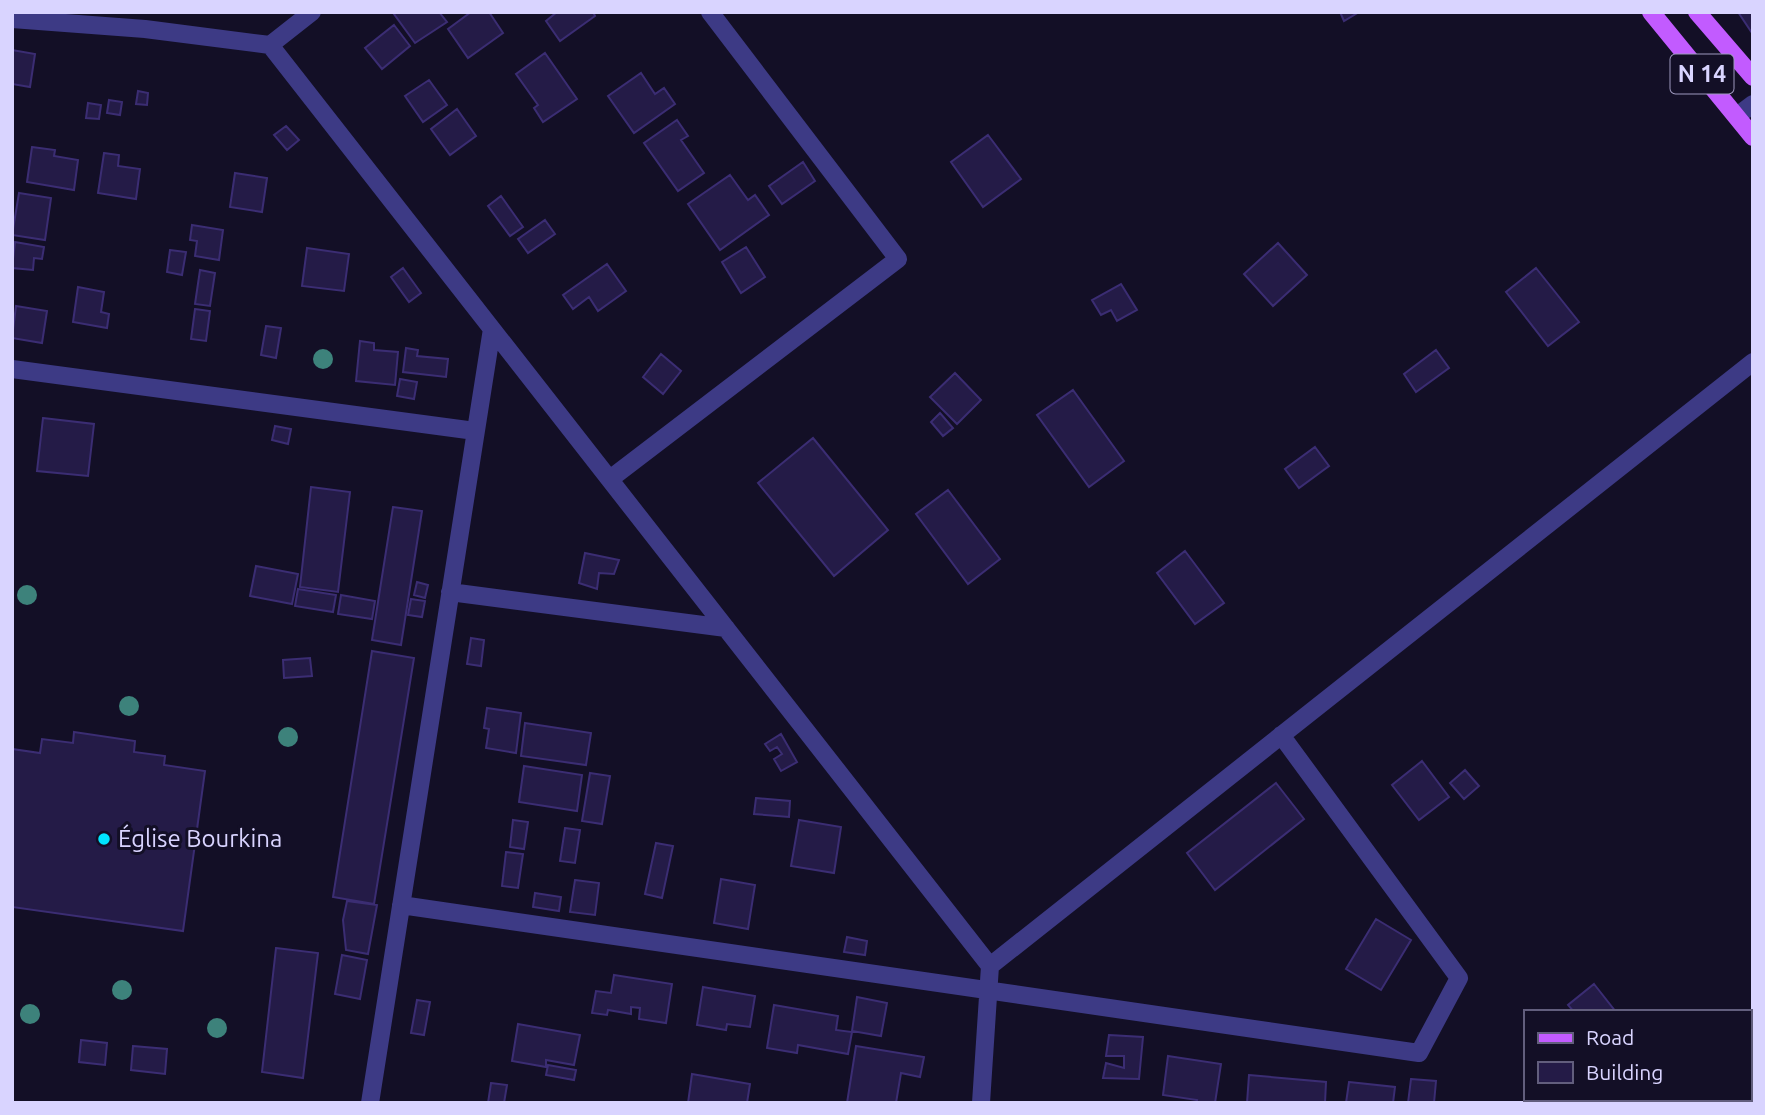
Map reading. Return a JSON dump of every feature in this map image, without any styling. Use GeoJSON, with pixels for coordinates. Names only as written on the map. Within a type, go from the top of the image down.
{"type":"FeatureCollection","features":[{"type":"Feature","properties":{"kind":"main road","name":"N 14"},"geometry":{"type":"LineString","coordinates":[[1651,12],[1753,137]]}},
{"type":"Feature","properties":{"kind":"main road","name":"N 14"},"geometry":{"type":"LineString","coordinates":[[1697,12],[1753,77]]}},
{"type":"Feature","properties":{"kind":"street"},"geometry":{"type":"LineString","coordinates":[[270,45],[312,12]]}},
{"type":"Feature","properties":{"kind":"street"},"geometry":{"type":"LineString","coordinates":[[610,479],[898,258],[710,12]]}},
{"type":"Feature","properties":{"kind":"street"},"geometry":{"type":"LineString","coordinates":[[12,19],[143,21],[270,45],[990,966],[981,1103]]}},
{"type":"Feature","properties":{"kind":"street"},"geometry":{"type":"LineString","coordinates":[[1737,116],[1753,103]]}},
{"type":"Feature","properties":{"kind":"street"},"geometry":{"type":"LineString","coordinates":[[370,1103],[492,329]]}},
{"type":"Feature","properties":{"kind":"street"},"geometry":{"type":"LineString","coordinates":[[990,966],[1753,362]]}},
{"type":"Feature","properties":{"kind":"street"},"geometry":{"type":"LineString","coordinates":[[12,369],[475,431]]}},
{"type":"Feature","properties":{"kind":"street"},"geometry":{"type":"LineString","coordinates":[[450,592],[726,628]]}},
{"type":"Feature","properties":{"kind":"street"},"geometry":{"type":"LineString","coordinates":[[401,905],[1419,1053],[1459,978],[1281,735]]}},
{"type":"Feature","properties":{"kind":"building"},"geometry":{"type":"Polygon","coordinates":[[[439,12],[447,22],[415,43],[394,14],[439,12]]]}},
{"type":"Feature","properties":{"kind":"building"},"geometry":{"type":"Polygon","coordinates":[[[471,12],[489,12],[503,33],[468,58],[448,29],[471,12]]]}},
{"type":"Feature","properties":{"kind":"building"},"geometry":{"type":"Polygon","coordinates":[[[557,12],[593,12],[595,16],[560,41],[546,21],[557,12]]]}},
{"type":"Feature","properties":{"kind":"building"},"geometry":{"type":"Polygon","coordinates":[[[1340,12],[1359,12],[1344,21],[1340,12]]]}},
{"type":"Feature","properties":{"kind":"building"},"geometry":{"type":"Polygon","coordinates":[[[1738,12],[1753,12],[1752,33],[1738,12]]]}},
{"type":"Feature","properties":{"kind":"building"},"geometry":{"type":"Polygon","coordinates":[[[394,25],[410,46],[382,69],[365,48],[394,25]]]}},
{"type":"Feature","properties":{"kind":"building"},"geometry":{"type":"Polygon","coordinates":[[[12,50],[35,54],[30,87],[12,84],[12,50]]]}},
{"type":"Feature","properties":{"kind":"building"},"geometry":{"type":"Polygon","coordinates":[[[545,53],[577,99],[543,122],[534,108],[538,105],[516,74],[545,53]]]}},
{"type":"Feature","properties":{"kind":"building"},"geometry":{"type":"Polygon","coordinates":[[[641,73],[655,94],[664,88],[675,104],[634,133],[608,96],[641,73]]]}},
{"type":"Feature","properties":{"kind":"building"},"geometry":{"type":"Polygon","coordinates":[[[429,80],[447,105],[423,122],[405,96],[429,80]]]}},
{"type":"Feature","properties":{"kind":"building"},"geometry":{"type":"Polygon","coordinates":[[[138,91],[148,93],[147,105],[136,104],[138,91]]]}},
{"type":"Feature","properties":{"kind":"building"},"geometry":{"type":"Polygon","coordinates":[[[109,100],[122,102],[120,115],[107,113],[109,100]]]}},
{"type":"Feature","properties":{"kind":"building"},"geometry":{"type":"Polygon","coordinates":[[[88,103],[101,105],[99,119],[86,118],[88,103]]]}},
{"type":"Feature","properties":{"kind":"building"},"geometry":{"type":"Polygon","coordinates":[[[457,109],[476,136],[450,155],[431,129],[457,109]]]}},
{"type":"Feature","properties":{"kind":"building"},"geometry":{"type":"Polygon","coordinates":[[[677,120],[688,136],[681,140],[704,173],[678,191],[644,143],[677,120]]]}},
{"type":"Feature","properties":{"kind":"building"},"geometry":{"type":"Polygon","coordinates":[[[286,126],[299,140],[287,150],[274,135],[286,126]]]}},
{"type":"Feature","properties":{"kind":"building"},"geometry":{"type":"Polygon","coordinates":[[[988,135],[1021,179],[983,207],[951,162],[988,135]]]}},
{"type":"Feature","properties":{"kind":"building"},"geometry":{"type":"Polygon","coordinates":[[[32,147],[55,150],[54,156],[78,160],[74,190],[27,182],[32,147]]]}},
{"type":"Feature","properties":{"kind":"building"},"geometry":{"type":"Polygon","coordinates":[[[104,153],[119,155],[118,166],[140,169],[136,199],[98,193],[104,153]]]}},
{"type":"Feature","properties":{"kind":"building"},"geometry":{"type":"Polygon","coordinates":[[[803,162],[815,181],[782,204],[769,186],[803,162]]]}},
{"type":"Feature","properties":{"kind":"building"},"geometry":{"type":"Polygon","coordinates":[[[235,173],[267,178],[262,212],[230,207],[235,173]]]}},
{"type":"Feature","properties":{"kind":"building"},"geometry":{"type":"Polygon","coordinates":[[[730,175],[748,200],[755,195],[769,215],[720,250],[688,204],[730,175]]]}},
{"type":"Feature","properties":{"kind":"building"},"geometry":{"type":"Polygon","coordinates":[[[19,193],[51,198],[45,240],[12,235],[19,193]]]}},
{"type":"Feature","properties":{"kind":"building"},"geometry":{"type":"Polygon","coordinates":[[[501,196],[523,227],[510,236],[488,206],[501,196]]]}},
{"type":"Feature","properties":{"kind":"building"},"geometry":{"type":"Polygon","coordinates":[[[545,220],[555,234],[528,253],[518,239],[545,220]]]}},
{"type":"Feature","properties":{"kind":"building"},"geometry":{"type":"Polygon","coordinates":[[[192,225],[223,230],[219,260],[195,256],[197,241],[190,240],[192,225]]]}},
{"type":"Feature","properties":{"kind":"building"},"geometry":{"type":"Polygon","coordinates":[[[15,242],[44,247],[42,259],[34,258],[33,270],[12,268],[15,242]]]}},
{"type":"Feature","properties":{"kind":"building"},"geometry":{"type":"Polygon","coordinates":[[[1278,243],[1307,275],[1273,306],[1244,274],[1278,243]]]}},
{"type":"Feature","properties":{"kind":"building"},"geometry":{"type":"Polygon","coordinates":[[[746,247],[765,277],[741,293],[722,262],[746,247]]]}},
{"type":"Feature","properties":{"kind":"building"},"geometry":{"type":"Polygon","coordinates":[[[307,248],[349,254],[344,291],[302,286],[307,248]]]}},
{"type":"Feature","properties":{"kind":"building"},"geometry":{"type":"Polygon","coordinates":[[[170,250],[186,252],[182,275],[167,272],[170,250]]]}},
{"type":"Feature","properties":{"kind":"building"},"geometry":{"type":"Polygon","coordinates":[[[607,264],[626,291],[598,311],[589,297],[573,309],[563,295],[607,264]]]}},
{"type":"Feature","properties":{"kind":"building"},"geometry":{"type":"Polygon","coordinates":[[[403,268],[421,293],[409,302],[391,277],[403,268]]]}},
{"type":"Feature","properties":{"kind":"building"},"geometry":{"type":"Polygon","coordinates":[[[1536,268],[1579,322],[1548,346],[1506,292],[1536,268]]]}},
{"type":"Feature","properties":{"kind":"building"},"geometry":{"type":"Polygon","coordinates":[[[200,270],[215,273],[210,306],[195,304],[200,270]]]}},
{"type":"Feature","properties":{"kind":"building"},"geometry":{"type":"Polygon","coordinates":[[[1121,284],[1137,310],[1117,321],[1111,310],[1101,315],[1092,300],[1121,284]]]}},
{"type":"Feature","properties":{"kind":"building"},"geometry":{"type":"Polygon","coordinates":[[[78,287],[104,292],[101,312],[109,314],[107,328],[73,322],[78,287]]]}},
{"type":"Feature","properties":{"kind":"building"},"geometry":{"type":"Polygon","coordinates":[[[16,306],[47,311],[42,343],[12,338],[16,306]]]}},
{"type":"Feature","properties":{"kind":"building"},"geometry":{"type":"Polygon","coordinates":[[[195,309],[210,311],[206,341],[191,339],[195,309]]]}},
{"type":"Feature","properties":{"kind":"building"},"geometry":{"type":"Polygon","coordinates":[[[266,326],[281,328],[276,358],[261,355],[266,326]]]}},
{"type":"Feature","properties":{"kind":"building"},"geometry":{"type":"Polygon","coordinates":[[[360,341],[374,343],[374,350],[398,352],[395,385],[356,381],[360,341]]]}},
{"type":"Feature","properties":{"kind":"building"},"geometry":{"type":"Polygon","coordinates":[[[406,348],[418,350],[417,356],[448,359],[446,377],[403,372],[406,348]]]}},
{"type":"Feature","properties":{"kind":"building"},"geometry":{"type":"Polygon","coordinates":[[[1436,350],[1449,368],[1416,392],[1404,374],[1436,350]]]}},
{"type":"Feature","properties":{"kind":"building"},"geometry":{"type":"Polygon","coordinates":[[[661,354],[681,371],[663,394],[643,377],[661,354]]]}},
{"type":"Feature","properties":{"kind":"building"},"geometry":{"type":"Polygon","coordinates":[[[955,373],[981,400],[957,424],[930,397],[955,373]]]}},
{"type":"Feature","properties":{"kind":"building"},"geometry":{"type":"Polygon","coordinates":[[[400,379],[417,382],[414,399],[397,396],[400,379]]]}},
{"type":"Feature","properties":{"kind":"building"},"geometry":{"type":"Polygon","coordinates":[[[1073,390],[1124,461],[1089,487],[1037,415],[1073,390]]]}},
{"type":"Feature","properties":{"kind":"building"},"geometry":{"type":"Polygon","coordinates":[[[940,413],[953,428],[943,436],[931,422],[940,413]]]}},
{"type":"Feature","properties":{"kind":"building"},"geometry":{"type":"Polygon","coordinates":[[[43,418],[94,424],[88,476],[37,471],[43,418]]]}},
{"type":"Feature","properties":{"kind":"building"},"geometry":{"type":"Polygon","coordinates":[[[275,426],[291,429],[288,444],[272,440],[275,426]]]}},
{"type":"Feature","properties":{"kind":"building"},"geometry":{"type":"Polygon","coordinates":[[[813,438],[888,530],[834,576],[758,483],[813,438]]]}},
{"type":"Feature","properties":{"kind":"building"},"geometry":{"type":"Polygon","coordinates":[[[1315,447],[1329,466],[1299,488],[1285,469],[1315,447]]]}},
{"type":"Feature","properties":{"kind":"building"},"geometry":{"type":"Polygon","coordinates":[[[311,487],[350,492],[338,592],[300,587],[311,487]]]}},
{"type":"Feature","properties":{"kind":"building"},"geometry":{"type":"Polygon","coordinates":[[[948,490],[1000,559],[968,584],[916,514],[948,490]]]}},
{"type":"Feature","properties":{"kind":"building"},"geometry":{"type":"Polygon","coordinates":[[[393,507],[422,511],[401,645],[372,640],[393,507]]]}},
{"type":"Feature","properties":{"kind":"building"},"geometry":{"type":"Polygon","coordinates":[[[1185,551],[1224,603],[1195,624],[1157,573],[1185,551]]]}},
{"type":"Feature","properties":{"kind":"building"},"geometry":{"type":"Polygon","coordinates":[[[585,553],[619,560],[614,574],[599,573],[597,589],[579,583],[585,553]]]}},
{"type":"Feature","properties":{"kind":"building"},"geometry":{"type":"Polygon","coordinates":[[[256,566],[298,574],[292,604],[250,596],[256,566]]]}},
{"type":"Feature","properties":{"kind":"building"},"geometry":{"type":"Polygon","coordinates":[[[417,582],[428,585],[425,598],[414,595],[417,582]]]}},
{"type":"Feature","properties":{"kind":"building"},"geometry":{"type":"Polygon","coordinates":[[[298,589],[336,595],[333,612],[295,606],[298,589]]]}},
{"type":"Feature","properties":{"kind":"building"},"geometry":{"type":"Polygon","coordinates":[[[341,595],[375,601],[372,619],[338,614],[341,595]]]}},
{"type":"Feature","properties":{"kind":"building"},"geometry":{"type":"Polygon","coordinates":[[[411,599],[425,601],[422,617],[408,615],[411,599]]]}},
{"type":"Feature","properties":{"kind":"building"},"geometry":{"type":"Polygon","coordinates":[[[471,638],[484,640],[481,666],[467,664],[471,638]]]}},
{"type":"Feature","properties":{"kind":"building"},"geometry":{"type":"Polygon","coordinates":[[[372,651],[414,658],[374,904],[333,897],[372,651]]]}},
{"type":"Feature","properties":{"kind":"building"},"geometry":{"type":"Polygon","coordinates":[[[310,658],[312,676],[284,678],[283,660],[310,658]]]}},
{"type":"Feature","properties":{"kind":"building"},"geometry":{"type":"Polygon","coordinates":[[[487,708],[521,713],[516,753],[486,748],[489,729],[484,728],[487,708]]]}},
{"type":"Feature","properties":{"kind":"building"},"geometry":{"type":"Polygon","coordinates":[[[525,723],[591,733],[586,765],[521,756],[525,723]]]}},
{"type":"Feature","properties":{"kind":"building","name":"Église Bourkina"},"geometry":{"type":"Polygon","coordinates":[[[74,732],[135,741],[134,752],[165,756],[164,765],[205,771],[183,931],[12,907],[12,749],[40,753],[42,739],[73,743],[74,732]]]}},
{"type":"Feature","properties":{"kind":"building"},"geometry":{"type":"Polygon","coordinates":[[[781,734],[797,762],[781,771],[774,759],[782,754],[777,747],[770,751],[765,744],[781,734]]]}},
{"type":"Feature","properties":{"kind":"building"},"geometry":{"type":"Polygon","coordinates":[[[1422,761],[1449,797],[1419,820],[1392,785],[1422,761]]]}},
{"type":"Feature","properties":{"kind":"building"},"geometry":{"type":"Polygon","coordinates":[[[524,766],[582,775],[577,811],[519,802],[524,766]]]}},
{"type":"Feature","properties":{"kind":"building"},"geometry":{"type":"Polygon","coordinates":[[[1465,770],[1479,786],[1464,799],[1450,783],[1465,770]]]}},
{"type":"Feature","properties":{"kind":"building"},"geometry":{"type":"Polygon","coordinates":[[[590,773],[610,776],[602,824],[582,821],[590,773]]]}},
{"type":"Feature","properties":{"kind":"building"},"geometry":{"type":"Polygon","coordinates":[[[1276,783],[1304,819],[1215,890],[1187,853],[1276,783]]]}},
{"type":"Feature","properties":{"kind":"building"},"geometry":{"type":"Polygon","coordinates":[[[756,798],[790,801],[789,817],[754,814],[756,798]]]}},
{"type":"Feature","properties":{"kind":"building"},"geometry":{"type":"Polygon","coordinates":[[[513,820],[528,822],[524,849],[510,847],[513,820]]]}},
{"type":"Feature","properties":{"kind":"building"},"geometry":{"type":"Polygon","coordinates":[[[799,820],[841,827],[834,873],[791,866],[799,820]]]}},
{"type":"Feature","properties":{"kind":"building"},"geometry":{"type":"Polygon","coordinates":[[[565,828],[580,830],[575,863],[560,861],[565,828]]]}},
{"type":"Feature","properties":{"kind":"building"},"geometry":{"type":"Polygon","coordinates":[[[656,843],[673,846],[662,898],[645,894],[656,843]]]}},
{"type":"Feature","properties":{"kind":"building"},"geometry":{"type":"Polygon","coordinates":[[[506,852],[523,854],[518,888],[502,886],[506,852]]]}},
{"type":"Feature","properties":{"kind":"building"},"geometry":{"type":"Polygon","coordinates":[[[721,879],[755,885],[748,929],[714,923],[721,879]]]}},
{"type":"Feature","properties":{"kind":"building"},"geometry":{"type":"Polygon","coordinates":[[[575,880],[599,883],[595,915],[570,912],[575,880]]]}},
{"type":"Feature","properties":{"kind":"building"},"geometry":{"type":"Polygon","coordinates":[[[535,893],[561,897],[559,911],[533,907],[535,893]]]}},
{"type":"Feature","properties":{"kind":"building"},"geometry":{"type":"Polygon","coordinates":[[[347,901],[377,905],[368,954],[346,950],[343,920],[347,901]]]}},
{"type":"Feature","properties":{"kind":"building"},"geometry":{"type":"Polygon","coordinates":[[[1376,919],[1411,940],[1381,990],[1346,969],[1376,919]]]}},
{"type":"Feature","properties":{"kind":"building"},"geometry":{"type":"Polygon","coordinates":[[[847,937],[867,941],[865,955],[844,952],[847,937]]]}},
{"type":"Feature","properties":{"kind":"building"},"geometry":{"type":"Polygon","coordinates":[[[276,948],[318,953],[303,1078],[262,1072],[276,948]]]}},
{"type":"Feature","properties":{"kind":"building"},"geometry":{"type":"Polygon","coordinates":[[[342,955],[367,960],[360,999],[335,994],[342,955]]]}},
{"type":"Feature","properties":{"kind":"building"},"geometry":{"type":"Polygon","coordinates":[[[614,975],[672,984],[666,1023],[639,1019],[640,1008],[631,1007],[631,1014],[608,1010],[607,1015],[592,1013],[596,991],[611,993],[614,975]]]}},
{"type":"Feature","properties":{"kind":"building"},"geometry":{"type":"Polygon","coordinates":[[[1594,984],[1614,1010],[1572,1010],[1568,1005],[1594,984]]]}},
{"type":"Feature","properties":{"kind":"building"},"geometry":{"type":"Polygon","coordinates":[[[703,987],[755,996],[750,1027],[727,1024],[726,1030],[697,1025],[703,987]]]}},
{"type":"Feature","properties":{"kind":"building"},"geometry":{"type":"Polygon","coordinates":[[[857,997],[887,1003],[881,1036],[852,1031],[857,997]]]}},
{"type":"Feature","properties":{"kind":"building"},"geometry":{"type":"Polygon","coordinates":[[[417,1000],[430,1002],[424,1035],[411,1033],[417,1000]]]}},
{"type":"Feature","properties":{"kind":"building"},"geometry":{"type":"Polygon","coordinates":[[[774,1005],[838,1016],[836,1030],[852,1032],[848,1054],[798,1045],[797,1053],[767,1048],[774,1005]]]}},
{"type":"Feature","properties":{"kind":"building"},"geometry":{"type":"Polygon","coordinates":[[[518,1024],[580,1035],[574,1065],[546,1060],[546,1067],[512,1061],[518,1024]]]}},
{"type":"Feature","properties":{"kind":"building"},"geometry":{"type":"Polygon","coordinates":[[[1109,1035],[1143,1037],[1139,1079],[1103,1078],[1106,1063],[1124,1068],[1124,1056],[1106,1056],[1109,1035]]]}},
{"type":"Feature","properties":{"kind":"building"},"geometry":{"type":"Polygon","coordinates":[[[81,1040],[107,1043],[105,1065],[79,1062],[81,1040]]]}},
{"type":"Feature","properties":{"kind":"building"},"geometry":{"type":"Polygon","coordinates":[[[133,1046],[167,1049],[165,1074],[131,1070],[133,1046]]]}},
{"type":"Feature","properties":{"kind":"building"},"geometry":{"type":"Polygon","coordinates":[[[856,1046],[924,1057],[920,1077],[901,1073],[896,1103],[847,1103],[856,1046]]]}},
{"type":"Feature","properties":{"kind":"building"},"geometry":{"type":"Polygon","coordinates":[[[1168,1056],[1221,1064],[1215,1103],[1196,1103],[1197,1100],[1163,1095],[1168,1056]]]}},
{"type":"Feature","properties":{"kind":"building"},"geometry":{"type":"Polygon","coordinates":[[[548,1065],[576,1070],[574,1080],[546,1075],[548,1065]]]}},
{"type":"Feature","properties":{"kind":"building"},"geometry":{"type":"Polygon","coordinates":[[[692,1074],[750,1084],[747,1103],[688,1103],[692,1074]]]}},
{"type":"Feature","properties":{"kind":"building"},"geometry":{"type":"Polygon","coordinates":[[[1249,1075],[1326,1082],[1325,1103],[1247,1103],[1249,1075]]]}},
{"type":"Feature","properties":{"kind":"building"},"geometry":{"type":"Polygon","coordinates":[[[1411,1079],[1436,1081],[1434,1103],[1408,1103],[1411,1079]]]}},
{"type":"Feature","properties":{"kind":"building"},"geometry":{"type":"Polygon","coordinates":[[[1349,1082],[1395,1087],[1393,1103],[1346,1103],[1349,1082]]]}},
{"type":"Feature","properties":{"kind":"building"},"geometry":{"type":"Polygon","coordinates":[[[491,1083],[507,1085],[504,1103],[488,1103],[491,1083]]]}},
{"type":"Feature","properties":{"kind":"building"},"geometry":{"type":"Polygon","coordinates":[[[1648,1101],[1691,1103],[1649,1103],[1648,1101]]]}},
{"type":"Feature","properties":{"kind":"place","name":"Église Bourkina"},"geometry":{"type":"Point","coordinates":[104,839]}}]}
